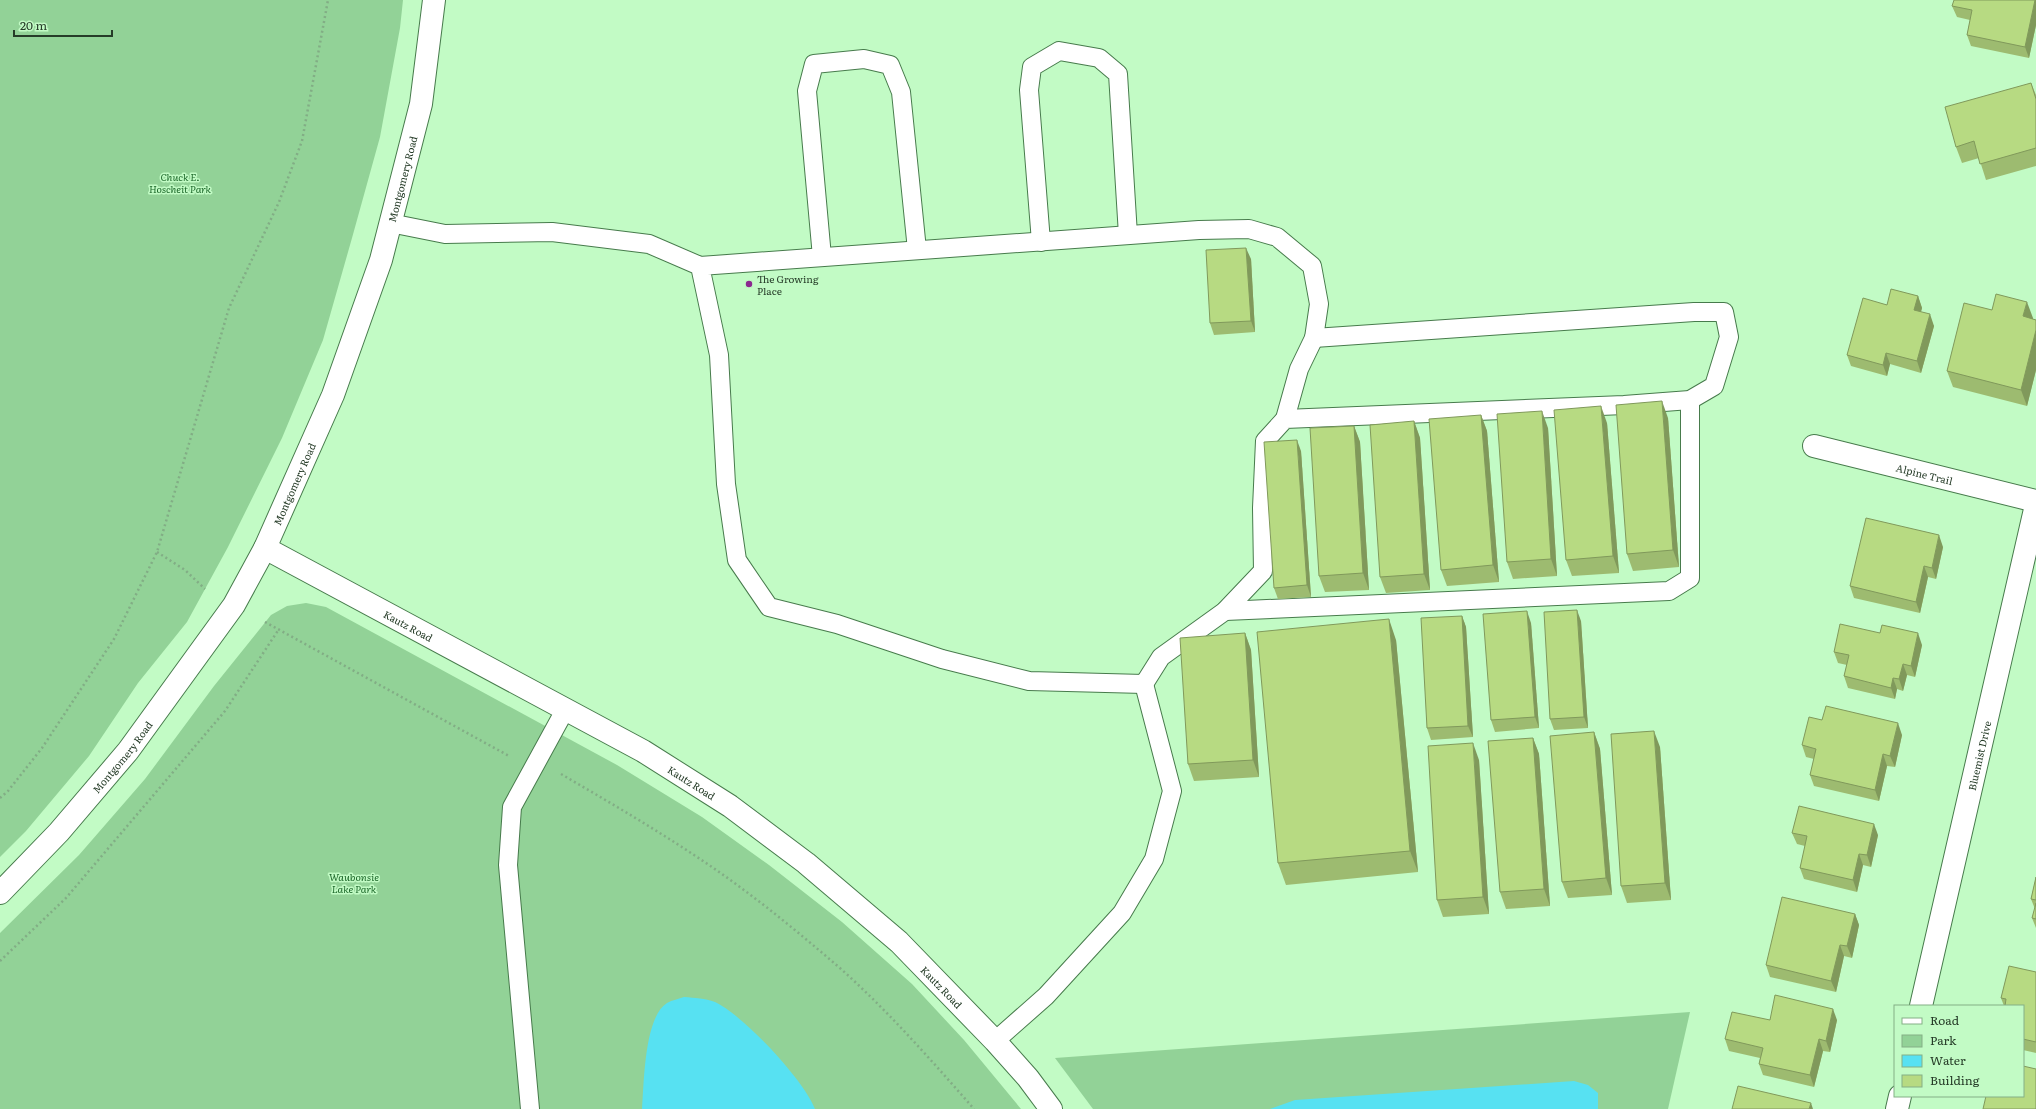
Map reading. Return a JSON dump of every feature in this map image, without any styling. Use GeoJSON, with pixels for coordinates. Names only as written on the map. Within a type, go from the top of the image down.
{"type":"FeatureCollection","features":[{"type":"Feature","properties":{"kind":"street","name":"Montgomery Road"},"geometry":{"type":"LineString","coordinates":[[0,893],[59,832],[128,751],[234,605],[265,548],[334,395],[380,260],[421,104],[434,0]]}},
{"type":"Feature","properties":{"kind":"street","name":"Alpine Trail"},"geometry":{"type":"LineString","coordinates":[[1814,446],[2036,501]]}},
{"type":"Feature","properties":{"kind":"street","name":"Bluemist Drive"},"geometry":{"type":"LineString","coordinates":[[1921,1005],[2036,505]]}},
{"type":"Feature","properties":{"kind":"street","name":"Kautz Road"},"geometry":{"type":"LineString","coordinates":[[265,548],[643,751],[730,806],[806,863],[898,942],[995,1041],[1028,1078],[1050,1109]]}},
{"type":"Feature","properties":{"kind":"street"},"geometry":{"type":"LineString","coordinates":[[1897,1109],[1900,1097]]}},
{"type":"Feature","properties":{"kind":"lane"},"geometry":{"type":"LineString","coordinates":[[1041,242],[1029,90],[1032,67],[1059,51],[1099,58],[1118,74],[1128,236]]}},
{"type":"Feature","properties":{"kind":"lane"},"geometry":{"type":"LineString","coordinates":[[822,257],[807,91],[814,64],[864,59],[890,65],[901,92],[917,250]]}},
{"type":"Feature","properties":{"kind":"lane"},"geometry":{"type":"LineString","coordinates":[[390,223],[445,234],[552,232],[649,244],[700,266],[1199,230],[1249,230],[1278,237],[1312,266],[1319,304],[1314,338],[1299,368],[1286,420],[1265,441],[1262,508],[1263,571],[1225,611],[1162,657],[1144,684],[1172,791],[1154,859],[1122,913],[1046,996],[995,1041]]}},
{"type":"Feature","properties":{"kind":"lane"},"geometry":{"type":"LineString","coordinates":[[700,266],[719,355],[726,484],[737,560],[769,607],[837,624],[942,659],[1029,681],[1144,684]]}},
{"type":"Feature","properties":{"kind":"lane"},"geometry":{"type":"LineString","coordinates":[[1286,420],[1624,405],[1690,400],[1714,386],[1729,337],[1724,312],[1694,312],[1314,338]]}},
{"type":"Feature","properties":{"kind":"lane"},"geometry":{"type":"LineString","coordinates":[[1225,611],[1669,591],[1690,578],[1690,400]]}},
{"type":"Feature","properties":{"kind":"lane"},"geometry":{"type":"LineString","coordinates":[[530,1109],[508,865],[512,808],[565,710]]}},
{"type":"Feature","properties":{"kind":"path"},"geometry":{"type":"LineString","coordinates":[[0,798],[8,791],[42,748],[114,639],[157,552],[229,308],[279,202],[302,141],[328,0]]}},
{"type":"Feature","properties":{"kind":"path"},"geometry":{"type":"LineString","coordinates":[[157,552],[185,570],[204,589]]}},
{"type":"Feature","properties":{"kind":"path"},"geometry":{"type":"LineString","coordinates":[[265,622],[513,758],[557,772],[653,828],[704,861],[758,901],[841,969],[917,1044],[974,1109]]}},
{"type":"Feature","properties":{"kind":"path"},"geometry":{"type":"LineString","coordinates":[[0,961],[66,898],[225,711],[279,629]]}},
{"type":"Feature","properties":{"kind":"green space","name":"Chuck E. Hoscheit Park"},"geometry":{"type":"Polygon","coordinates":[[[0,0],[403,0],[400,28],[380,137],[323,340],[282,438],[228,547],[187,622],[138,683],[89,756],[26,831],[0,857],[0,0]]]}},
{"type":"Feature","properties":{"kind":"green space","name":"Waubonsie Lake Park"},"geometry":{"type":"Polygon","coordinates":[[[306,603],[326,607],[617,765],[702,817],[769,865],[842,922],[912,984],[964,1040],[1021,1109],[0,1109],[0,933],[79,855],[145,779],[214,686],[271,615],[287,606],[306,603]]]}},
{"type":"Feature","properties":{"kind":"green space"},"geometry":{"type":"Polygon","coordinates":[[[1690,1012],[1668,1109],[1093,1109],[1055,1058],[1690,1012]]]}},
{"type":"Feature","properties":{"kind":"water"},"geometry":{"type":"Polygon","coordinates":[[[684,997],[704,999],[715,1002],[741,1020],[786,1066],[799,1082],[815,1109],[642,1109],[647,1052],[654,1022],[659,1011],[667,1003],[684,997]]]}},
{"type":"Feature","properties":{"kind":"water"},"geometry":{"type":"Polygon","coordinates":[[[1574,1081],[1588,1085],[1598,1093],[1598,1109],[1270,1109],[1295,1100],[1574,1081]]]}},
{"type":"Feature","properties":{"kind":"building"},"geometry":{"type":"Polygon","coordinates":[[[1954,0],[2035,0],[2025,47],[1967,35],[1972,10],[1952,6],[1954,0]]]}},
{"type":"Feature","properties":{"kind":"building"},"geometry":{"type":"Polygon","coordinates":[[[2031,83],[2036,99],[2036,148],[1980,164],[1974,141],[1956,147],[1945,107],[2031,83]]]}},
{"type":"Feature","properties":{"kind":"building"},"geometry":{"type":"Polygon","coordinates":[[[1246,248],[1251,321],[1210,323],[1206,250],[1246,248]]]}},
{"type":"Feature","properties":{"kind":"building"},"geometry":{"type":"Polygon","coordinates":[[[1891,289],[1918,296],[1914,310],[1930,314],[1917,361],[1886,353],[1883,365],[1847,355],[1863,298],[1887,305],[1891,289]]]}},
{"type":"Feature","properties":{"kind":"building"},"geometry":{"type":"Polygon","coordinates":[[[1996,294],[2027,302],[2023,316],[2036,320],[2036,330],[2021,390],[1947,371],[1964,303],[1992,310],[1996,294]]]}},
{"type":"Feature","properties":{"kind":"building"},"geometry":{"type":"Polygon","coordinates":[[[1662,401],[1673,550],[1627,554],[1616,405],[1662,401]]]}},
{"type":"Feature","properties":{"kind":"building"},"geometry":{"type":"Polygon","coordinates":[[[1601,406],[1613,556],[1566,560],[1554,410],[1601,406]]]}},
{"type":"Feature","properties":{"kind":"building"},"geometry":{"type":"Polygon","coordinates":[[[1542,411],[1551,559],[1507,562],[1497,414],[1542,411]]]}},
{"type":"Feature","properties":{"kind":"building"},"geometry":{"type":"Polygon","coordinates":[[[1481,415],[1493,565],[1441,570],[1429,419],[1481,415]]]}},
{"type":"Feature","properties":{"kind":"building"},"geometry":{"type":"Polygon","coordinates":[[[1414,421],[1424,574],[1380,577],[1370,425],[1414,421]]]}},
{"type":"Feature","properties":{"kind":"building"},"geometry":{"type":"Polygon","coordinates":[[[1354,426],[1363,573],[1319,576],[1310,428],[1354,426]]]}},
{"type":"Feature","properties":{"kind":"building"},"geometry":{"type":"Polygon","coordinates":[[[1297,440],[1307,585],[1274,588],[1264,442],[1297,440]]]}},
{"type":"Feature","properties":{"kind":"building"},"geometry":{"type":"Polygon","coordinates":[[[1866,518],[1939,535],[1932,568],[1924,566],[1916,602],[1850,586],[1866,518]]]}},
{"type":"Feature","properties":{"kind":"building"},"geometry":{"type":"Polygon","coordinates":[[[1577,610],[1584,717],[1550,719],[1544,612],[1577,610]]]}},
{"type":"Feature","properties":{"kind":"building"},"geometry":{"type":"Polygon","coordinates":[[[1527,611],[1535,717],[1491,720],[1483,614],[1527,611]]]}},
{"type":"Feature","properties":{"kind":"building"},"geometry":{"type":"Polygon","coordinates":[[[1462,616],[1468,726],[1427,728],[1421,618],[1462,616]]]}},
{"type":"Feature","properties":{"kind":"building"},"geometry":{"type":"Polygon","coordinates":[[[1389,619],[1410,851],[1278,863],[1257,632],[1389,619]]]}},
{"type":"Feature","properties":{"kind":"building"},"geometry":{"type":"Polygon","coordinates":[[[1840,624],[1880,633],[1882,625],[1918,633],[1911,666],[1903,664],[1899,679],[1893,678],[1891,688],[1844,676],[1849,655],[1834,652],[1840,624]]]}},
{"type":"Feature","properties":{"kind":"building"},"geometry":{"type":"Polygon","coordinates":[[[1245,633],[1253,760],[1188,764],[1180,638],[1245,633]]]}},
{"type":"Feature","properties":{"kind":"building"},"geometry":{"type":"Polygon","coordinates":[[[1826,706],[1898,723],[1890,756],[1883,754],[1875,790],[1810,775],[1816,749],[1802,745],[1809,717],[1822,720],[1826,706]]]}},
{"type":"Feature","properties":{"kind":"building"},"geometry":{"type":"Polygon","coordinates":[[[1654,731],[1665,883],[1621,886],[1611,734],[1654,731]]]}},
{"type":"Feature","properties":{"kind":"building"},"geometry":{"type":"Polygon","coordinates":[[[1594,732],[1606,878],[1562,882],[1550,736],[1594,732]]]}},
{"type":"Feature","properties":{"kind":"building"},"geometry":{"type":"Polygon","coordinates":[[[1533,738],[1544,889],[1500,892],[1488,741],[1533,738]]]}},
{"type":"Feature","properties":{"kind":"building"},"geometry":{"type":"Polygon","coordinates":[[[1473,743],[1483,897],[1437,900],[1428,746],[1473,743]]]}},
{"type":"Feature","properties":{"kind":"building"},"geometry":{"type":"Polygon","coordinates":[[[1799,806],[1874,824],[1867,855],[1859,854],[1853,880],[1800,868],[1807,836],[1792,833],[1799,806]]]}},
{"type":"Feature","properties":{"kind":"building"},"geometry":{"type":"Polygon","coordinates":[[[2036,877],[2036,900],[2031,899],[2036,877]]]}},
{"type":"Feature","properties":{"kind":"building"},"geometry":{"type":"Polygon","coordinates":[[[1782,897],[1855,914],[1847,946],[1840,945],[1831,981],[1766,965],[1782,897]]]}},
{"type":"Feature","properties":{"kind":"building"},"geometry":{"type":"Polygon","coordinates":[[[2036,903],[2036,919],[2032,918],[2036,903]]]}},
{"type":"Feature","properties":{"kind":"building"},"geometry":{"type":"Polygon","coordinates":[[[2009,966],[2036,972],[2036,1042],[2024,1039],[2024,1005],[2005,1005],[2006,999],[2001,998],[2009,966]]]}},
{"type":"Feature","properties":{"kind":"building"},"geometry":{"type":"Polygon","coordinates":[[[1775,995],[1833,1009],[1826,1041],[1819,1039],[1810,1075],[1759,1064],[1763,1048],[1725,1039],[1732,1012],[1770,1020],[1775,995]]]}},
{"type":"Feature","properties":{"kind":"building"},"geometry":{"type":"Polygon","coordinates":[[[2024,1066],[2036,1069],[2036,1109],[1983,1109],[1986,1097],[2024,1097],[2024,1066]]]}},
{"type":"Feature","properties":{"kind":"building"},"geometry":{"type":"Polygon","coordinates":[[[1738,1086],[1811,1103],[1809,1109],[1732,1109],[1738,1086]]]}},
{"type":"Feature","properties":{"kind":"place","name":"The Growing Place"},"geometry":{"type":"Point","coordinates":[749,284]}}]}
